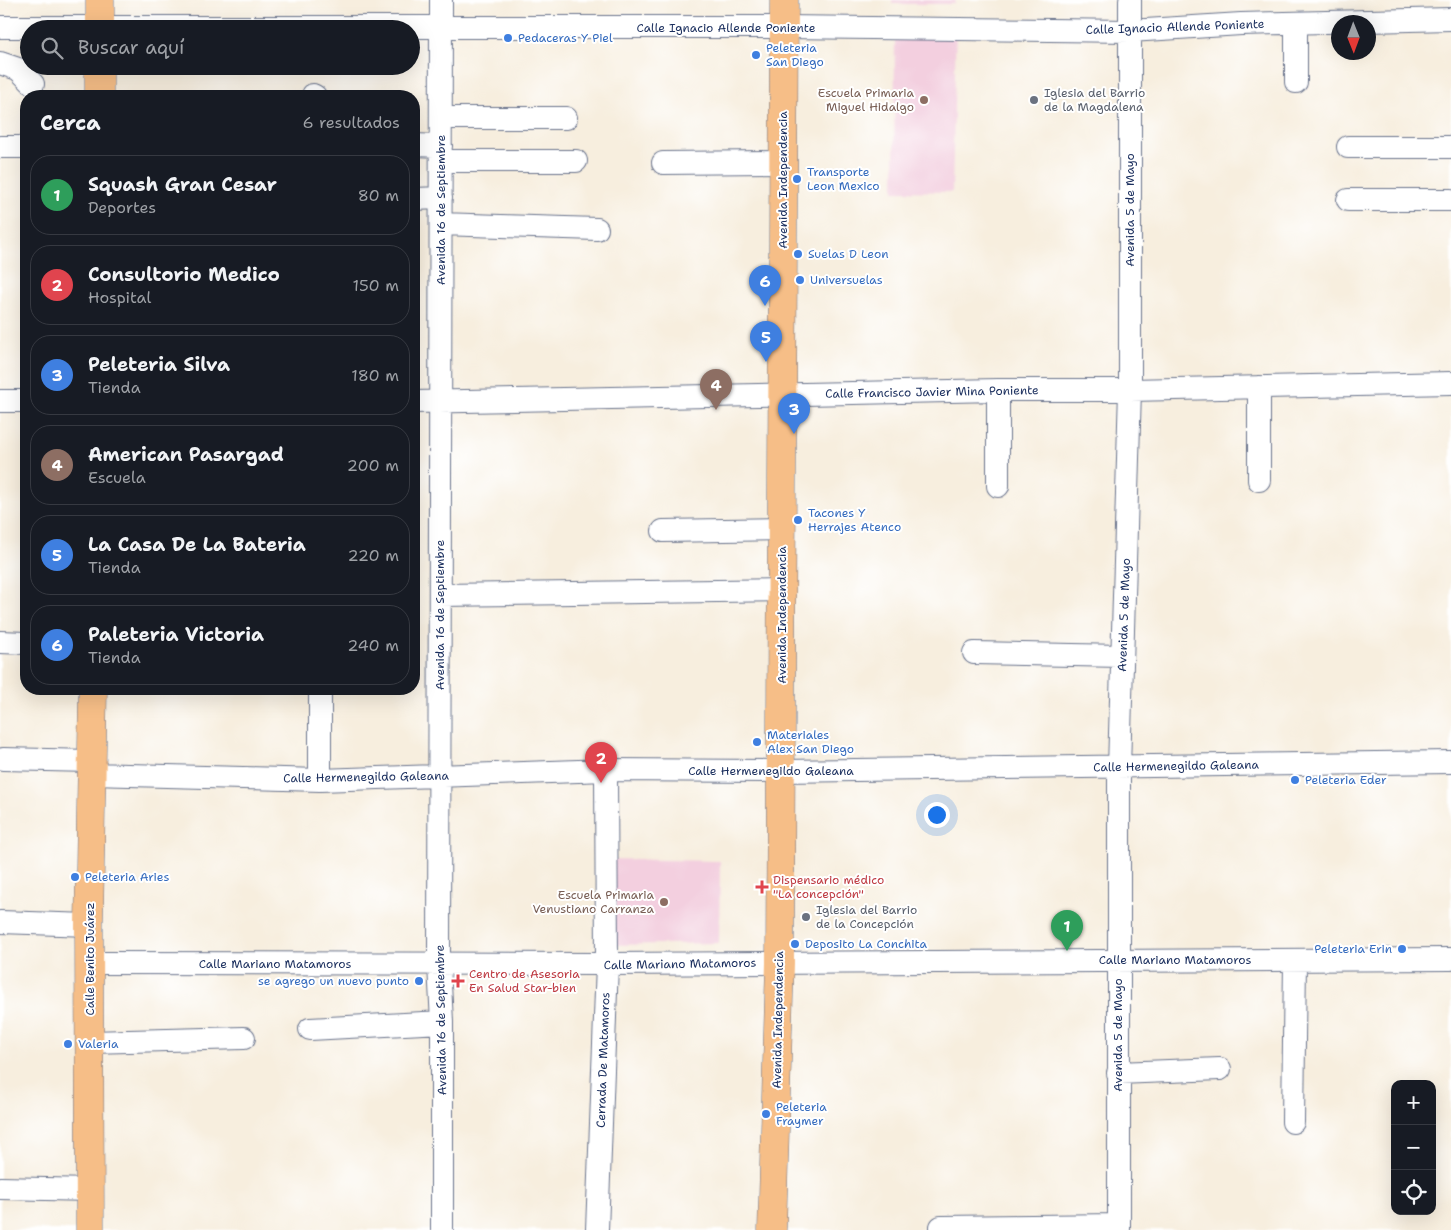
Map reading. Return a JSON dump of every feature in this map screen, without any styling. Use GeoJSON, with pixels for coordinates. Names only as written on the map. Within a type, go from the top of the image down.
{"type":"FeatureCollection","features":[{"type":"Feature","properties":{"kind":"main road"},"geometry":{"type":"LineString","coordinates":[[100,0],[100,20]]}},
{"type":"Feature","properties":{"kind":"main road","name":"Avenida Independencia"},"geometry":{"type":"LineString","coordinates":[[772,1230],[780,963],[784,0]]}},
{"type":"Feature","properties":{"kind":"main road"},"geometry":{"type":"LineString","coordinates":[[99,75],[99,90]]}},
{"type":"Feature","properties":{"kind":"main road","name":"Calle Benito Juárez"},"geometry":{"type":"LineString","coordinates":[[90,1230],[89,925],[93,695]]}},
{"type":"Feature","properties":{"kind":"street","name":"Avenida 16 de Septiembre"},"geometry":{"type":"LineString","coordinates":[[442,0],[439,964],[442,1022],[442,1230]]}},
{"type":"Feature","properties":{"kind":"street","name":"Avenida 5 de Mayo"},"geometry":{"type":"LineString","coordinates":[[1119,1227],[1119,768],[1130,390],[1130,0]]}},
{"type":"Feature","properties":{"kind":"street","name":"Calle Ignacio Allende Poniente"},"geometry":{"type":"LineString","coordinates":[[420,28],[784,27],[1130,31],[1296,23],[1451,20]]}},
{"type":"Feature","properties":{"kind":"street"},"geometry":{"type":"LineString","coordinates":[[1296,23],[1296,82]]}},
{"type":"Feature","properties":{"kind":"street","name":"Calle Ignacio Allende Poniente"},"geometry":{"type":"LineString","coordinates":[[0,27],[20,27]]}},
{"type":"Feature","properties":{"kind":"street"},"geometry":{"type":"LineString","coordinates":[[0,63],[20,71]]}},
{"type":"Feature","properties":{"kind":"street"},"geometry":{"type":"LineString","coordinates":[[24,75],[33,84]]}},
{"type":"Feature","properties":{"kind":"street"},"geometry":{"type":"LineString","coordinates":[[441,118],[566,118]]}},
{"type":"Feature","properties":{"kind":"street"},"geometry":{"type":"LineString","coordinates":[[0,147],[20,147]]}},
{"type":"Feature","properties":{"kind":"street"},"geometry":{"type":"LineString","coordinates":[[1348,147],[1451,147]]}},
{"type":"Feature","properties":{"kind":"street"},"geometry":{"type":"LineString","coordinates":[[420,148],[441,153],[576,161]]}},
{"type":"Feature","properties":{"kind":"street"},"geometry":{"type":"LineString","coordinates":[[663,163],[783,162]]}},
{"type":"Feature","properties":{"kind":"street"},"geometry":{"type":"LineString","coordinates":[[420,199],[441,198]]}},
{"type":"Feature","properties":{"kind":"street"},"geometry":{"type":"LineString","coordinates":[[1348,200],[1451,200]]}},
{"type":"Feature","properties":{"kind":"street"},"geometry":{"type":"LineString","coordinates":[[441,224],[597,229]]}},
{"type":"Feature","properties":{"kind":"street","name":"Calle Francisco Javier Mina Poniente"},"geometry":{"type":"LineString","coordinates":[[420,402],[1451,383]]}},
{"type":"Feature","properties":{"kind":"street"},"geometry":{"type":"LineString","coordinates":[[1259,387],[1259,480]]}},
{"type":"Feature","properties":{"kind":"street"},"geometry":{"type":"LineString","coordinates":[[998,390],[998,486]]}},
{"type":"Feature","properties":{"kind":"street"},"geometry":{"type":"LineString","coordinates":[[0,401],[20,401]]}},
{"type":"Feature","properties":{"kind":"street"},"geometry":{"type":"LineString","coordinates":[[663,531],[782,530]]}},
{"type":"Feature","properties":{"kind":"street"},"geometry":{"type":"LineString","coordinates":[[440,595],[782,590]]}},
{"type":"Feature","properties":{"kind":"street"},"geometry":{"type":"LineString","coordinates":[[0,642],[20,643]]}},
{"type":"Feature","properties":{"kind":"street"},"geometry":{"type":"LineString","coordinates":[[974,653],[1122,656]]}},
{"type":"Feature","properties":{"kind":"street"},"geometry":{"type":"LineString","coordinates":[[320,695],[320,780]]}},
{"type":"Feature","properties":{"kind":"street","name":"Calle Hermenegildo Galeana"},"geometry":{"type":"LineString","coordinates":[[3,759],[91,767],[320,780],[606,770],[781,771],[1119,768],[1451,762]]}},
{"type":"Feature","properties":{"kind":"street","name":"Cerrada De Matamoros"},"geometry":{"type":"LineString","coordinates":[[597,1230],[606,964],[606,770]]}},
{"type":"Feature","properties":{"kind":"street"},"geometry":{"type":"LineString","coordinates":[[0,922],[89,925]]}},
{"type":"Feature","properties":{"kind":"street","name":"Calle Mariano Matamoros"},"geometry":{"type":"LineString","coordinates":[[90,963],[606,964],[1451,959]]}},
{"type":"Feature","properties":{"kind":"street"},"geometry":{"type":"LineString","coordinates":[[1293,1122],[1295,960]]}},
{"type":"Feature","properties":{"kind":"street"},"geometry":{"type":"LineString","coordinates":[[310,1029],[442,1022]]}},
{"type":"Feature","properties":{"kind":"street"},"geometry":{"type":"LineString","coordinates":[[90,1042],[244,1038]]}},
{"type":"Feature","properties":{"kind":"street"},"geometry":{"type":"LineString","coordinates":[[1118,1073],[1220,1069]]}},
{"type":"Feature","properties":{"kind":"street"},"geometry":{"type":"LineString","coordinates":[[0,1188],[91,1190]]}},
{"type":"Feature","properties":{"kind":"street"},"geometry":{"type":"LineString","coordinates":[[941,1227],[1119,1227]]}},
{"type":"Feature","properties":{"kind":"shaded area"},"geometry":{"type":"Polygon","coordinates":[[[892,0],[955,0],[955,4],[892,4],[892,0]]]}},
{"type":"Feature","properties":{"kind":"shaded area","name":"Escuela Primaria Miguel Hidalgo"},"geometry":{"type":"Polygon","coordinates":[[[956,27],[952,192],[894,191],[895,28],[956,27]]]}},
{"type":"Feature","properties":{"kind":"shaded area","name":"Escuela Primaria Venustiano Carranza"},"geometry":{"type":"Polygon","coordinates":[[[609,859],[720,861],[719,943],[609,945],[609,859]]]}},
{"type":"Feature","properties":{"kind":"place","name":"Pedaceras Y Piel"},"geometry":{"type":"Point","coordinates":[508,38]}},
{"type":"Feature","properties":{"kind":"place","name":"Peleteria San Diego"},"geometry":{"type":"Point","coordinates":[756,55]}},
{"type":"Feature","properties":{"kind":"place","name":"Escuela Primaria Miguel Hidalgo"},"geometry":{"type":"Point","coordinates":[924,100]}},
{"type":"Feature","properties":{"kind":"place","name":"Iglesia del Barrio de la Magdalena"},"geometry":{"type":"Point","coordinates":[1034,100]}},
{"type":"Feature","properties":{"kind":"place","name":"Transporte Leon Mexico"},"geometry":{"type":"Point","coordinates":[797,179]}},
{"type":"Feature","properties":{"kind":"place","name":"Suelas D Leon"},"geometry":{"type":"Point","coordinates":[798,254]}},
{"type":"Feature","properties":{"kind":"place","name":"Universuelas"},"geometry":{"type":"Point","coordinates":[800,280]}},
{"type":"Feature","properties":{"kind":"place","name":"Paleteria Victoria"},"geometry":{"type":"Point","coordinates":[765,306]}},
{"type":"Feature","properties":{"kind":"place","name":"La Casa De La Bateria"},"geometry":{"type":"Point","coordinates":[766,362]}},
{"type":"Feature","properties":{"kind":"place","name":"American Pasargad"},"geometry":{"type":"Point","coordinates":[716,410]}},
{"type":"Feature","properties":{"kind":"place","name":"Peleteria Silva"},"geometry":{"type":"Point","coordinates":[794,434]}},
{"type":"Feature","properties":{"kind":"place","name":"Tacones Y Herrajes Atenco"},"geometry":{"type":"Point","coordinates":[798,520]}},
{"type":"Feature","properties":{"kind":"place","name":"Materiales Alex San Diego"},"geometry":{"type":"Point","coordinates":[757,742]}},
{"type":"Feature","properties":{"kind":"place","name":"Peleteria Eder"},"geometry":{"type":"Point","coordinates":[1295,780]}},
{"type":"Feature","properties":{"kind":"place","name":"Consultorio Medico"},"geometry":{"type":"Point","coordinates":[601,783]}},
{"type":"Feature","properties":{"kind":"place","name":"Peleteria Aries"},"geometry":{"type":"Point","coordinates":[75,877]}},
{"type":"Feature","properties":{"kind":"place","name":"Dispensario médico \"La concepción\""},"geometry":{"type":"Point","coordinates":[762,887]}},
{"type":"Feature","properties":{"kind":"place","name":"Escuela Primaria Venustiano Carranza"},"geometry":{"type":"Point","coordinates":[664,902]}},
{"type":"Feature","properties":{"kind":"place","name":"Iglesia del Barrio de la Concepción"},"geometry":{"type":"Point","coordinates":[806,917]}},
{"type":"Feature","properties":{"kind":"place","name":"Deposito La Conchita"},"geometry":{"type":"Point","coordinates":[795,944]}},
{"type":"Feature","properties":{"kind":"place","name":"Peleteria Erin"},"geometry":{"type":"Point","coordinates":[1402,949]}},
{"type":"Feature","properties":{"kind":"place","name":"Squash Gran Cesar"},"geometry":{"type":"Point","coordinates":[1067,951]}},
{"type":"Feature","properties":{"kind":"place","name":"se agrego un nuevo punto"},"geometry":{"type":"Point","coordinates":[419,981]}},
{"type":"Feature","properties":{"kind":"place","name":"Centro de Asesoria En Salud Star-bien"},"geometry":{"type":"Point","coordinates":[458,981]}},
{"type":"Feature","properties":{"kind":"place","name":"Valeria"},"geometry":{"type":"Point","coordinates":[68,1044]}},
{"type":"Feature","properties":{"kind":"place","name":"Peleteria Fraymer"},"geometry":{"type":"Point","coordinates":[766,1114]}}]}
